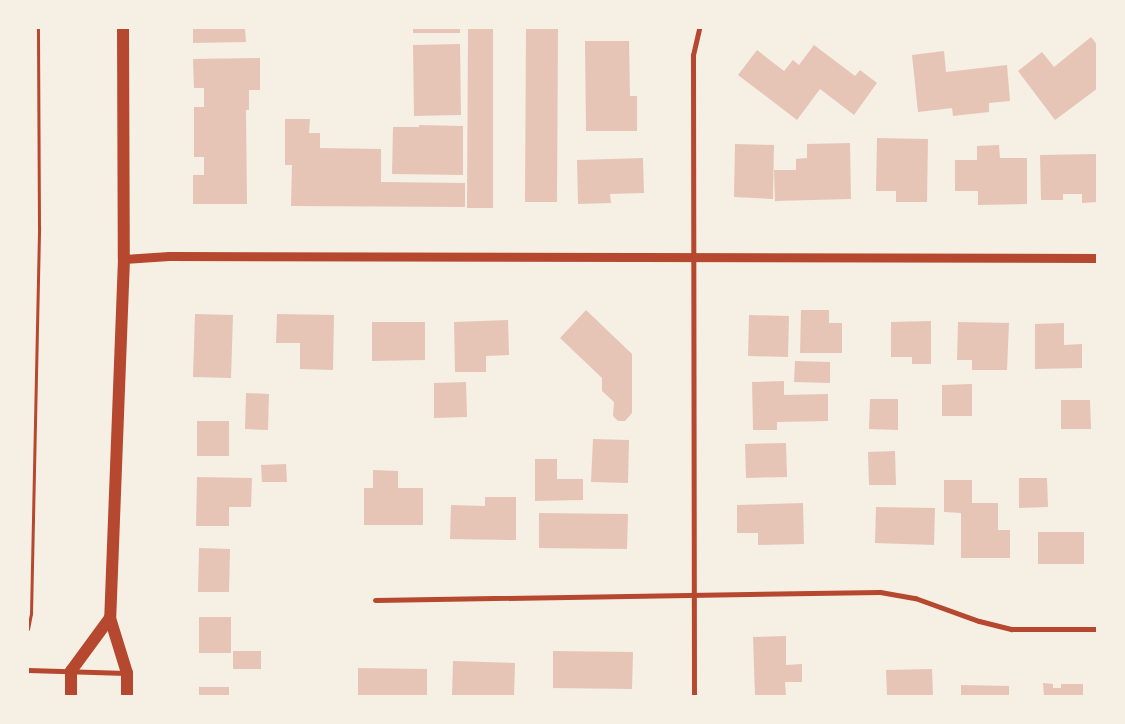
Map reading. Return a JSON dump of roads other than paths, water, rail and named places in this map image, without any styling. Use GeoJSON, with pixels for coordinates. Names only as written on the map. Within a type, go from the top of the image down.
{"type":"FeatureCollection","features":[{"type":"Feature","properties":{"kind":"main road"},"geometry":{"type":"LineString","coordinates":[[123,28],[124,259],[110,618],[127,673],[127,696]]}},
{"type":"Feature","properties":{"kind":"main road"},"geometry":{"type":"LineString","coordinates":[[71,696],[71,671],[110,618]]}},
{"type":"Feature","properties":{"kind":"street"},"geometry":{"type":"LineString","coordinates":[[694,696],[693,55],[699,28]]}},
{"type":"Feature","properties":{"kind":"street"},"geometry":{"type":"LineString","coordinates":[[124,259],[169,256],[1098,258]]}},
{"type":"Feature","properties":{"kind":"street"},"geometry":{"type":"LineString","coordinates":[[375,600],[880,592],[915,598],[979,622],[1012,629],[1098,629]]}},
{"type":"Feature","properties":{"kind":"street"},"geometry":{"type":"LineString","coordinates":[[28,670],[127,673]]}}]}
